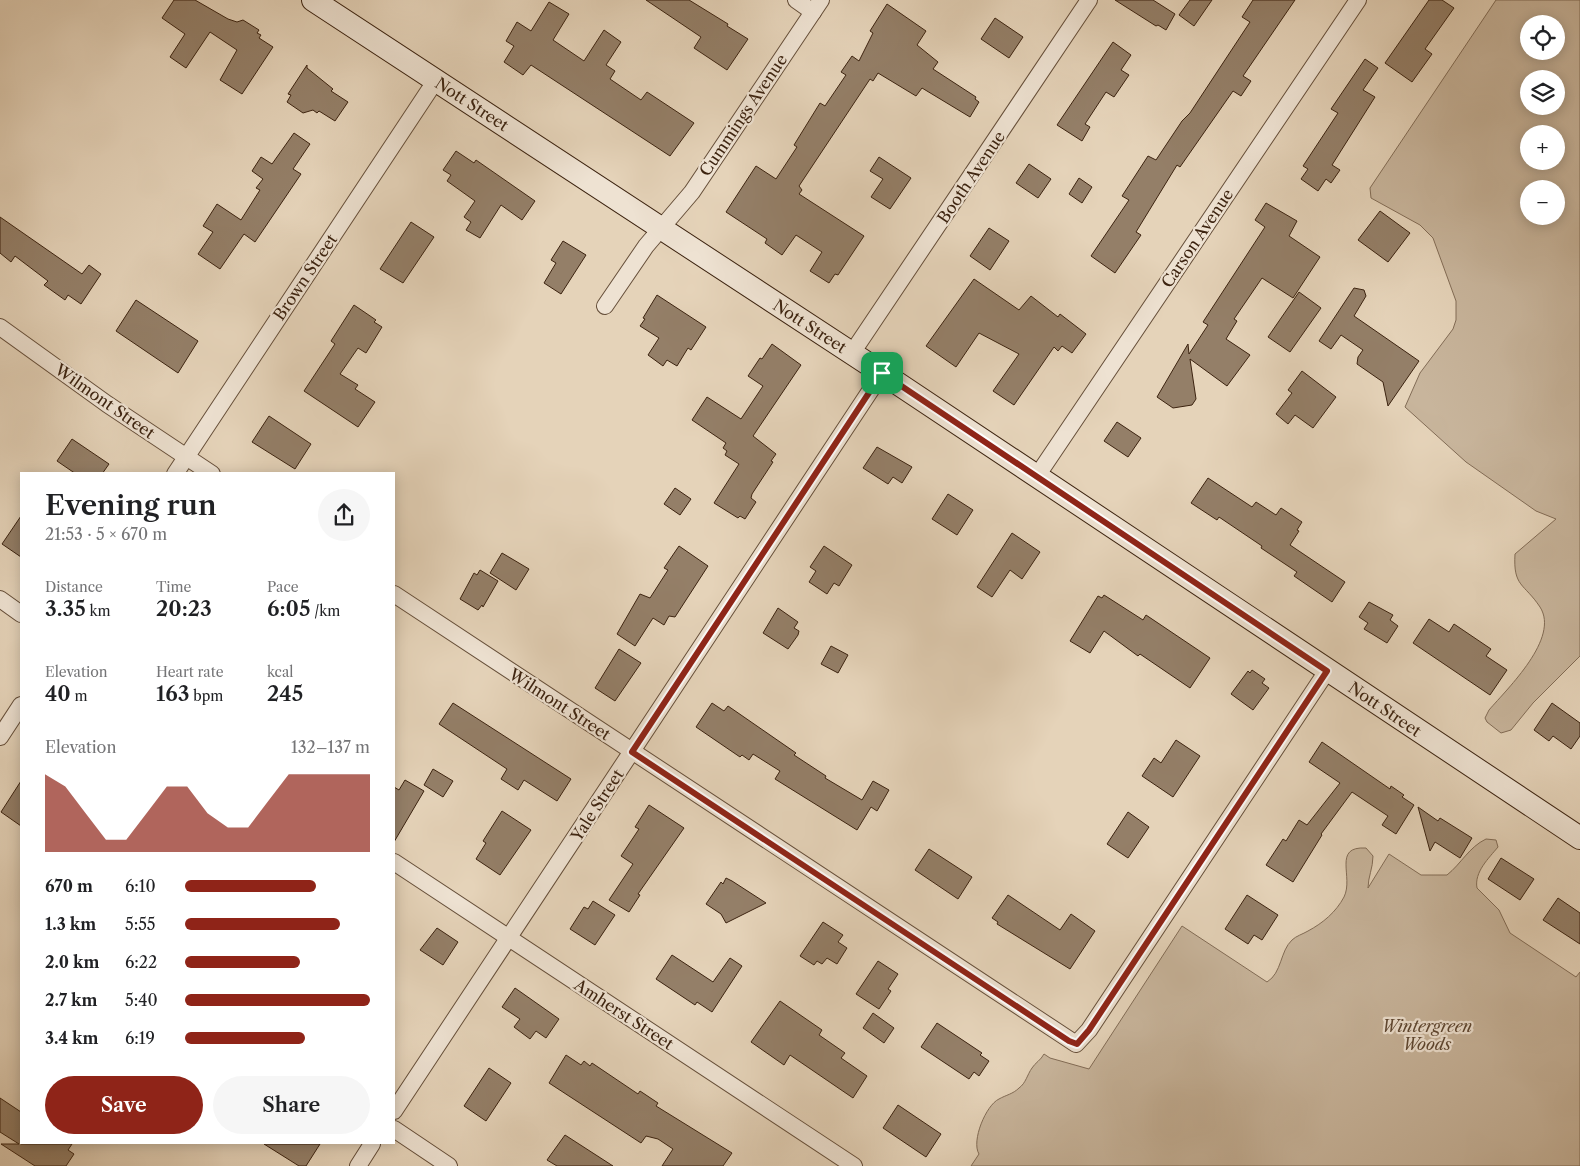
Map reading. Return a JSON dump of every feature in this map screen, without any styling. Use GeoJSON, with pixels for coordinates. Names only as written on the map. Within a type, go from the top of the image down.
{"type":"FeatureCollection","features":[{"type":"Feature","properties":{"kind":"street","name":"Nott Street"},"geometry":{"type":"LineString","coordinates":[[313,0],[852,353],[1580,838]]}},
{"type":"Feature","properties":{"kind":"street"},"geometry":{"type":"LineString","coordinates":[[796,0],[817,6]]}},
{"type":"Feature","properties":{"kind":"street","name":"Booth Avenue"},"geometry":{"type":"LineString","coordinates":[[852,353],[1089,0]]}},
{"type":"Feature","properties":{"kind":"street","name":"Carson Avenue"},"geometry":{"type":"LineString","coordinates":[[1036,476],[1358,0]]}},
{"type":"Feature","properties":{"kind":"street","name":"Cummings Avenue"},"geometry":{"type":"LineString","coordinates":[[605,306],[642,251],[663,229],[692,192],[817,6]]}},
{"type":"Feature","properties":{"kind":"street","name":"Brown Street"},"geometry":{"type":"LineString","coordinates":[[176,472],[436,80]]}},
{"type":"Feature","properties":{"kind":"street","name":"Wilmont Street"},"geometry":{"type":"LineString","coordinates":[[0,327],[99,399],[209,472]]}},
{"type":"Feature","properties":{"kind":"street","name":"Yale Street"},"geometry":{"type":"LineString","coordinates":[[395,1109],[882,373]]}},
{"type":"Feature","properties":{"kind":"street","name":"Wilmont Street"},"geometry":{"type":"LineString","coordinates":[[395,595],[1069,1041],[1077,1044],[1089,1030],[1327,671]]}},
{"type":"Feature","properties":{"kind":"street"},"geometry":{"type":"LineString","coordinates":[[0,599],[20,613]]}},
{"type":"Feature","properties":{"kind":"street"},"geometry":{"type":"LineString","coordinates":[[0,737],[20,707]]}},
{"type":"Feature","properties":{"kind":"street","name":"Amherst Street"},"geometry":{"type":"LineString","coordinates":[[395,863],[854,1166]]}},
{"type":"Feature","properties":{"kind":"street"},"geometry":{"type":"LineString","coordinates":[[395,1131],[449,1166]]}},
{"type":"Feature","properties":{"kind":"street"},"geometry":{"type":"LineString","coordinates":[[358,1166],[372,1144]]}},
{"type":"Feature","properties":{"kind":"green space"},"geometry":{"type":"Polygon","coordinates":[[[1496,0],[1580,0],[1580,656],[1533,703],[1511,730],[1501,733],[1487,722],[1485,718],[1489,710],[1529,662],[1538,647],[1543,633],[1544,619],[1540,607],[1518,579],[1515,554],[1556,519],[1536,511],[1466,462],[1405,407],[1420,373],[1453,329],[1456,320],[1456,301],[1433,238],[1420,225],[1371,198],[1370,188],[1496,0]]]}},
{"type":"Feature","properties":{"kind":"green space","name":"Wintergreen Woods"},"geometry":{"type":"Polygon","coordinates":[[[1486,839],[1496,840],[1498,847],[1480,871],[1477,888],[1499,910],[1510,933],[1576,977],[1580,972],[1580,1166],[971,1166],[979,1154],[977,1148],[978,1132],[989,1108],[999,1099],[1014,1092],[1021,1086],[1033,1066],[1044,1054],[1050,1058],[1089,1069],[1182,926],[1267,982],[1276,973],[1285,950],[1292,940],[1324,921],[1341,902],[1346,889],[1346,864],[1350,852],[1366,848],[1373,856],[1368,888],[1389,854],[1421,875],[1447,875],[1475,846],[1486,839]]]}},
{"type":"Feature","properties":{"kind":"building"},"geometry":{"type":"Polygon","coordinates":[[[174,0],[195,0],[228,19],[237,22],[243,20],[259,30],[257,33],[261,35],[259,38],[273,47],[242,94],[220,80],[237,50],[210,32],[186,68],[170,57],[185,34],[162,18],[174,0]]]}},
{"type":"Feature","properties":{"kind":"building"},"geometry":{"type":"Polygon","coordinates":[[[646,0],[689,0],[748,39],[727,70],[694,48],[701,37],[646,0]]]}},
{"type":"Feature","properties":{"kind":"building"},"geometry":{"type":"Polygon","coordinates":[[[1115,0],[1153,0],[1175,14],[1166,30],[1158,25],[1156,26],[1115,0]]]}},
{"type":"Feature","properties":{"kind":"building"},"geometry":{"type":"Polygon","coordinates":[[[1190,0],[1212,0],[1194,26],[1179,15],[1190,0]]]}},
{"type":"Feature","properties":{"kind":"building"},"geometry":{"type":"Polygon","coordinates":[[[1253,0],[1295,0],[1243,76],[1251,81],[1241,96],[1233,91],[1180,167],[1177,165],[1136,232],[1141,235],[1115,273],[1091,256],[1129,200],[1122,196],[1148,156],[1156,160],[1182,121],[1190,113],[1250,22],[1242,17],[1253,0]]]}},
{"type":"Feature","properties":{"kind":"building"},"geometry":{"type":"Polygon","coordinates":[[[1429,0],[1442,0],[1454,8],[1425,49],[1432,54],[1412,82],[1385,63],[1429,0]]]}},
{"type":"Feature","properties":{"kind":"building"},"geometry":{"type":"Polygon","coordinates":[[[549,2],[569,14],[553,40],[584,61],[604,30],[621,42],[606,65],[615,71],[610,79],[641,100],[647,92],[694,123],[670,156],[531,65],[523,75],[504,62],[514,46],[506,41],[517,22],[531,31],[549,2]]]}},
{"type":"Feature","properties":{"kind":"building"},"geometry":{"type":"Polygon","coordinates":[[[887,4],[926,31],[917,45],[938,62],[933,69],[976,97],[975,99],[979,102],[970,117],[922,88],[916,96],[878,73],[873,81],[870,79],[799,186],[802,190],[799,194],[864,236],[838,275],[835,274],[829,283],[810,271],[822,252],[796,235],[782,255],[765,243],[767,239],[726,212],[756,166],[776,179],[797,147],[794,145],[820,103],[825,106],[846,75],[841,72],[852,56],[859,61],[873,33],[870,31],[887,4]]]}},
{"type":"Feature","properties":{"kind":"building"},"geometry":{"type":"Polygon","coordinates":[[[995,18],[1023,37],[1009,58],[981,39],[995,18]]]}},
{"type":"Feature","properties":{"kind":"building"},"geometry":{"type":"Polygon","coordinates":[[[1113,42],[1131,55],[1121,70],[1129,75],[1114,97],[1106,92],[1085,124],[1090,127],[1082,141],[1057,125],[1113,42]]]}},
{"type":"Feature","properties":{"kind":"building"},"geometry":{"type":"Polygon","coordinates":[[[1365,59],[1378,68],[1363,90],[1375,97],[1332,165],[1340,170],[1331,183],[1326,179],[1318,191],[1301,179],[1308,169],[1303,166],[1338,113],[1331,109],[1365,59]]]}},
{"type":"Feature","properties":{"kind":"building"},"geometry":{"type":"Polygon","coordinates":[[[307,65],[307,68],[333,89],[331,91],[348,102],[335,121],[319,111],[317,113],[313,110],[303,113],[287,102],[291,95],[288,94],[307,65]]]}},
{"type":"Feature","properties":{"kind":"building"},"geometry":{"type":"Polygon","coordinates":[[[294,133],[310,144],[293,169],[301,174],[255,242],[244,234],[220,269],[198,254],[213,232],[203,226],[217,204],[241,220],[260,190],[256,188],[263,179],[252,171],[261,157],[272,164],[294,133]]]}},
{"type":"Feature","properties":{"kind":"building"},"geometry":{"type":"Polygon","coordinates":[[[456,151],[474,163],[476,160],[535,201],[522,220],[501,205],[480,238],[466,230],[471,222],[464,217],[475,201],[447,181],[451,175],[443,170],[456,151]]]}},
{"type":"Feature","properties":{"kind":"building"},"geometry":{"type":"Polygon","coordinates":[[[879,157],[911,178],[890,209],[871,197],[883,179],[870,171],[879,157]]]}},
{"type":"Feature","properties":{"kind":"building"},"geometry":{"type":"Polygon","coordinates":[[[1029,164],[1051,179],[1038,198],[1016,183],[1029,164]]]}},
{"type":"Feature","properties":{"kind":"building"},"geometry":{"type":"Polygon","coordinates":[[[1079,178],[1092,187],[1082,203],[1069,194],[1079,178]]]}},
{"type":"Feature","properties":{"kind":"building"},"geometry":{"type":"Polygon","coordinates":[[[1266,203],[1297,221],[1289,236],[1320,257],[1293,298],[1262,278],[1234,319],[1237,321],[1226,339],[1250,355],[1227,386],[1190,359],[1196,399],[1192,405],[1173,408],[1157,397],[1188,344],[1189,354],[1208,325],[1203,322],[1265,227],[1255,220],[1266,203]]]}},
{"type":"Feature","properties":{"kind":"building"},"geometry":{"type":"Polygon","coordinates":[[[1380,211],[1410,233],[1388,262],[1358,240],[1380,211]]]}},
{"type":"Feature","properties":{"kind":"building"},"geometry":{"type":"Polygon","coordinates":[[[0,217],[82,274],[89,265],[101,274],[81,304],[68,295],[65,300],[44,285],[48,281],[15,256],[11,262],[0,253],[0,217]]]}},
{"type":"Feature","properties":{"kind":"building"},"geometry":{"type":"Polygon","coordinates":[[[411,222],[434,237],[403,283],[380,269],[411,222]]]}},
{"type":"Feature","properties":{"kind":"building"},"geometry":{"type":"Polygon","coordinates":[[[989,228],[1009,241],[990,270],[970,256],[989,228]]]}},
{"type":"Feature","properties":{"kind":"building"},"geometry":{"type":"Polygon","coordinates":[[[563,241],[586,255],[561,294],[544,283],[556,263],[551,260],[563,241]]]}},
{"type":"Feature","properties":{"kind":"building"},"geometry":{"type":"Polygon","coordinates":[[[974,279],[1019,310],[1031,296],[1058,317],[1060,314],[1086,334],[1072,353],[1062,346],[1058,351],[1054,347],[1014,405],[993,391],[1019,354],[979,333],[956,367],[926,346],[974,279]]]}},
{"type":"Feature","properties":{"kind":"building"},"geometry":{"type":"Polygon","coordinates":[[[1354,288],[1364,290],[1366,296],[1354,316],[1419,361],[1388,406],[1383,382],[1357,364],[1358,357],[1363,350],[1341,335],[1331,349],[1319,341],[1354,288]]]}},
{"type":"Feature","properties":{"kind":"building"},"geometry":{"type":"Polygon","coordinates":[[[1299,292],[1321,308],[1290,352],[1268,337],[1299,292]]]}},
{"type":"Feature","properties":{"kind":"building"},"geometry":{"type":"Polygon","coordinates":[[[657,295],[706,327],[691,350],[688,348],[677,366],[667,360],[663,366],[648,355],[659,338],[640,326],[657,295]]]}},
{"type":"Feature","properties":{"kind":"building"},"geometry":{"type":"Polygon","coordinates":[[[136,300],[198,341],[178,373],[116,331],[136,300]]]}},
{"type":"Feature","properties":{"kind":"building"},"geometry":{"type":"Polygon","coordinates":[[[354,305],[376,320],[374,322],[382,327],[366,353],[358,348],[340,374],[358,385],[355,389],[375,402],[358,427],[304,391],[335,344],[331,341],[354,305]]]}},
{"type":"Feature","properties":{"kind":"building"},"geometry":{"type":"Polygon","coordinates":[[[772,344],[801,365],[753,436],[776,454],[771,461],[773,462],[752,494],[751,498],[756,502],[745,519],[740,516],[738,518],[714,503],[739,464],[725,455],[727,451],[723,448],[726,443],[692,420],[707,397],[741,419],[763,386],[748,376],[772,344]]]}},
{"type":"Feature","properties":{"kind":"building"},"geometry":{"type":"Polygon","coordinates":[[[1302,371],[1336,397],[1313,428],[1295,415],[1288,424],[1276,414],[1292,393],[1288,390],[1302,371]]]}},
{"type":"Feature","properties":{"kind":"building"},"geometry":{"type":"Polygon","coordinates":[[[269,416],[311,444],[295,469],[252,442],[269,416]]]}},
{"type":"Feature","properties":{"kind":"building"},"geometry":{"type":"Polygon","coordinates":[[[1117,422],[1141,438],[1128,457],[1104,441],[1117,422]]]}},
{"type":"Feature","properties":{"kind":"building"},"geometry":{"type":"Polygon","coordinates":[[[72,439],[109,464],[103,472],[73,472],[57,461],[72,439]]]}},
{"type":"Feature","properties":{"kind":"building"},"geometry":{"type":"Polygon","coordinates":[[[877,447],[912,467],[902,483],[893,477],[888,484],[863,468],[877,447]]]}},
{"type":"Feature","properties":{"kind":"building"},"geometry":{"type":"Polygon","coordinates":[[[1208,478],[1252,507],[1256,502],[1276,515],[1281,508],[1302,522],[1297,530],[1299,531],[1290,545],[1345,582],[1332,602],[1294,576],[1297,572],[1261,548],[1262,546],[1219,517],[1217,520],[1191,503],[1208,478]]]}},
{"type":"Feature","properties":{"kind":"building"},"geometry":{"type":"Polygon","coordinates":[[[675,488],[691,499],[680,515],[664,504],[675,488]]]}},
{"type":"Feature","properties":{"kind":"building"},"geometry":{"type":"Polygon","coordinates":[[[948,494],[973,510],[957,535],[932,519],[948,494]]]}},
{"type":"Feature","properties":{"kind":"building"},"geometry":{"type":"Polygon","coordinates":[[[20,517],[20,556],[2,544],[20,517]]]}},
{"type":"Feature","properties":{"kind":"building"},"geometry":{"type":"Polygon","coordinates":[[[1012,533],[1040,552],[1022,579],[1010,570],[992,597],[977,587],[1012,533]]]}},
{"type":"Feature","properties":{"kind":"building"},"geometry":{"type":"Polygon","coordinates":[[[679,546],[708,566],[675,617],[669,616],[664,625],[653,618],[635,646],[617,634],[640,594],[650,598],[668,570],[664,568],[679,546]]]}},
{"type":"Feature","properties":{"kind":"building"},"geometry":{"type":"Polygon","coordinates":[[[824,546],[852,565],[839,586],[834,583],[827,594],[809,582],[816,571],[810,567],[824,546]]]}},
{"type":"Feature","properties":{"kind":"building"},"geometry":{"type":"Polygon","coordinates":[[[502,553],[529,569],[516,590],[490,573],[502,553]]]}},
{"type":"Feature","properties":{"kind":"building"},"geometry":{"type":"Polygon","coordinates":[[[480,570],[498,581],[483,607],[482,605],[478,610],[460,599],[474,573],[477,575],[480,570]]]}},
{"type":"Feature","properties":{"kind":"building"},"geometry":{"type":"Polygon","coordinates":[[[1104,595],[1143,620],[1146,615],[1210,658],[1190,688],[1140,654],[1138,656],[1104,631],[1090,653],[1070,641],[1098,596],[1102,598],[1104,595]]]}},
{"type":"Feature","properties":{"kind":"building"},"geometry":{"type":"Polygon","coordinates":[[[1369,602],[1393,615],[1390,620],[1398,626],[1387,643],[1364,629],[1368,623],[1359,617],[1369,602]]]}},
{"type":"Feature","properties":{"kind":"building"},"geometry":{"type":"Polygon","coordinates":[[[778,608],[798,622],[794,628],[799,631],[798,635],[788,649],[763,633],[778,608]]]}},
{"type":"Feature","properties":{"kind":"building"},"geometry":{"type":"Polygon","coordinates":[[[1429,619],[1449,632],[1454,624],[1491,649],[1486,656],[1507,670],[1490,695],[1413,643],[1429,619]]]}},
{"type":"Feature","properties":{"kind":"building"},"geometry":{"type":"Polygon","coordinates":[[[831,646],[848,655],[838,673],[821,664],[831,646]]]}},
{"type":"Feature","properties":{"kind":"building"},"geometry":{"type":"Polygon","coordinates":[[[619,649],[641,663],[615,701],[595,688],[619,649]]]}},
{"type":"Feature","properties":{"kind":"building"},"geometry":{"type":"Polygon","coordinates":[[[1252,670],[1265,679],[1262,683],[1269,688],[1253,710],[1231,694],[1248,671],[1250,673],[1252,670]]]}},
{"type":"Feature","properties":{"kind":"building"},"geometry":{"type":"Polygon","coordinates":[[[453,703],[571,779],[557,801],[524,780],[518,790],[501,779],[507,769],[439,724],[453,703]]]}},
{"type":"Feature","properties":{"kind":"building"},"geometry":{"type":"Polygon","coordinates":[[[712,703],[724,711],[728,706],[796,753],[794,755],[826,776],[825,778],[862,800],[873,781],[889,790],[877,811],[871,807],[857,830],[775,779],[780,771],[753,754],[749,760],[742,755],[740,757],[696,727],[712,703]]]}},
{"type":"Feature","properties":{"kind":"building"},"geometry":{"type":"Polygon","coordinates":[[[1552,703],[1580,723],[1580,736],[1571,749],[1553,736],[1549,741],[1534,730],[1552,703]]]}},
{"type":"Feature","properties":{"kind":"building"},"geometry":{"type":"Polygon","coordinates":[[[1176,740],[1200,756],[1173,797],[1142,776],[1154,758],[1161,763],[1176,740]]]}},
{"type":"Feature","properties":{"kind":"building"},"geometry":{"type":"Polygon","coordinates":[[[1322,742],[1390,789],[1391,786],[1414,805],[1396,834],[1382,825],[1388,816],[1352,792],[1321,834],[1293,882],[1266,865],[1283,839],[1286,841],[1299,820],[1307,825],[1340,783],[1309,762],[1322,742]]]}},
{"type":"Feature","properties":{"kind":"building"},"geometry":{"type":"Polygon","coordinates":[[[433,769],[453,781],[443,797],[424,785],[433,769]]]}},
{"type":"Feature","properties":{"kind":"building"},"geometry":{"type":"Polygon","coordinates":[[[405,780],[424,791],[395,840],[395,788],[399,790],[405,780]]]}},
{"type":"Feature","properties":{"kind":"building"},"geometry":{"type":"Polygon","coordinates":[[[20,783],[20,825],[1,812],[20,783]]]}},
{"type":"Feature","properties":{"kind":"building"},"geometry":{"type":"Polygon","coordinates":[[[649,805],[684,828],[638,894],[640,895],[629,912],[609,900],[633,864],[621,856],[639,829],[635,827],[649,805]]]}},
{"type":"Feature","properties":{"kind":"building"},"geometry":{"type":"Polygon","coordinates":[[[1418,807],[1438,821],[1440,818],[1472,838],[1460,858],[1435,842],[1430,851],[1418,807]]]}},
{"type":"Feature","properties":{"kind":"building"},"geometry":{"type":"Polygon","coordinates":[[[502,811],[531,830],[500,875],[476,859],[486,843],[483,841],[502,811]]]}},
{"type":"Feature","properties":{"kind":"building"},"geometry":{"type":"Polygon","coordinates":[[[1128,812],[1149,827],[1128,858],[1107,844],[1128,812]]]}},
{"type":"Feature","properties":{"kind":"building"},"geometry":{"type":"Polygon","coordinates":[[[929,849],[972,877],[958,899],[915,870],[929,849]]]}},
{"type":"Feature","properties":{"kind":"building"},"geometry":{"type":"Polygon","coordinates":[[[1501,858],[1534,879],[1520,900],[1488,879],[1501,858]]]}},
{"type":"Feature","properties":{"kind":"building"},"geometry":{"type":"Polygon","coordinates":[[[726,878],[766,903],[726,923],[721,914],[706,904],[721,882],[723,884],[726,878]]]}},
{"type":"Feature","properties":{"kind":"building"},"geometry":{"type":"Polygon","coordinates":[[[1008,895],[1060,930],[1071,914],[1095,931],[1070,969],[997,924],[998,922],[992,918],[1008,895]]]}},
{"type":"Feature","properties":{"kind":"building"},"geometry":{"type":"Polygon","coordinates":[[[1247,895],[1278,915],[1262,940],[1254,935],[1248,944],[1225,929],[1247,895]]]}},
{"type":"Feature","properties":{"kind":"building"},"geometry":{"type":"Polygon","coordinates":[[[1558,898],[1580,913],[1580,944],[1543,920],[1558,898]]]}},
{"type":"Feature","properties":{"kind":"building"},"geometry":{"type":"Polygon","coordinates":[[[593,901],[615,915],[595,945],[570,929],[584,907],[588,909],[593,901]]]}},
{"type":"Feature","properties":{"kind":"building"},"geometry":{"type":"Polygon","coordinates":[[[823,922],[843,935],[838,942],[847,948],[837,964],[827,958],[822,964],[817,961],[814,965],[800,956],[823,922]]]}},
{"type":"Feature","properties":{"kind":"building"},"geometry":{"type":"Polygon","coordinates":[[[437,928],[458,942],[443,965],[420,950],[437,928]]]}},
{"type":"Feature","properties":{"kind":"building"},"geometry":{"type":"Polygon","coordinates":[[[672,955],[713,982],[730,958],[742,966],[712,1012],[697,1002],[695,1005],[656,979],[672,955]]]}},
{"type":"Feature","properties":{"kind":"building"},"geometry":{"type":"Polygon","coordinates":[[[878,961],[898,974],[888,989],[891,991],[879,1009],[856,994],[878,961]]]}},
{"type":"Feature","properties":{"kind":"building"},"geometry":{"type":"Polygon","coordinates":[[[515,988],[559,1019],[546,1038],[536,1031],[530,1039],[514,1027],[520,1019],[502,1007],[515,988]]]}},
{"type":"Feature","properties":{"kind":"building"},"geometry":{"type":"Polygon","coordinates":[[[780,1001],[822,1030],[819,1035],[845,1053],[841,1058],[867,1076],[853,1098],[790,1055],[784,1065],[751,1042],[780,1001]]]}},
{"type":"Feature","properties":{"kind":"building"},"geometry":{"type":"Polygon","coordinates":[[[873,1013],[894,1028],[884,1043],[863,1028],[873,1013]]]}},
{"type":"Feature","properties":{"kind":"building"},"geometry":{"type":"Polygon","coordinates":[[[937,1023],[982,1053],[980,1055],[989,1061],[979,1076],[974,1072],[969,1079],[921,1047],[937,1023]]]}},
{"type":"Feature","properties":{"kind":"building"},"geometry":{"type":"Polygon","coordinates":[[[566,1055],[581,1065],[584,1061],[590,1066],[592,1063],[638,1094],[640,1091],[658,1103],[656,1106],[732,1153],[723,1166],[662,1166],[673,1149],[658,1139],[646,1136],[641,1143],[549,1083],[566,1055]]]}},
{"type":"Feature","properties":{"kind":"building"},"geometry":{"type":"Polygon","coordinates":[[[489,1068],[511,1083],[486,1121],[464,1106],[489,1068]]]}},
{"type":"Feature","properties":{"kind":"building"},"geometry":{"type":"Polygon","coordinates":[[[0,1098],[20,1111],[20,1144],[72,1144],[68,1150],[74,1154],[66,1166],[35,1166],[1,1144],[19,1144],[0,1132],[0,1098]]]}},
{"type":"Feature","properties":{"kind":"building"},"geometry":{"type":"Polygon","coordinates":[[[898,1105],[941,1134],[926,1157],[883,1128],[898,1105]]]}},
{"type":"Feature","properties":{"kind":"building"},"geometry":{"type":"Polygon","coordinates":[[[565,1135],[613,1166],[557,1166],[547,1160],[565,1135]]]}},
{"type":"Feature","properties":{"kind":"building"},"geometry":{"type":"Polygon","coordinates":[[[264,1144],[320,1144],[306,1166],[299,1166],[264,1144]]]}},
{"type":"Feature","properties":{"kind":"route"},"geometry":{"type":"LineString","coordinates":[[882,373],[1327,671],[1089,1030],[1077,1044],[1069,1041],[632,752],[882,373]]}}]}
